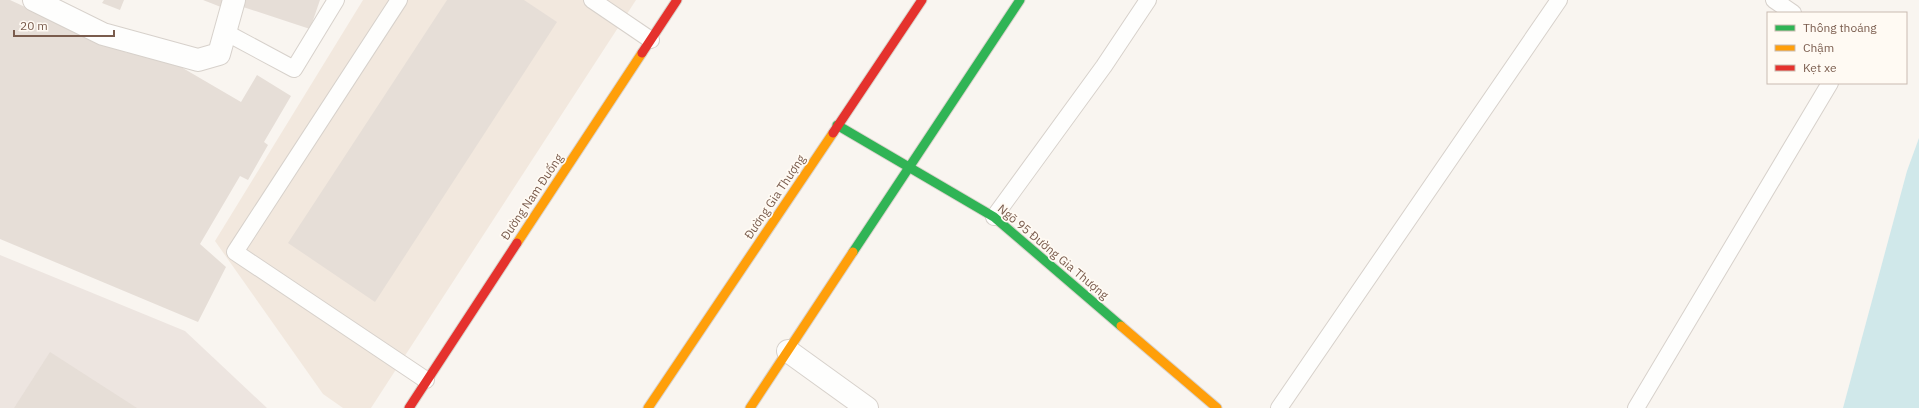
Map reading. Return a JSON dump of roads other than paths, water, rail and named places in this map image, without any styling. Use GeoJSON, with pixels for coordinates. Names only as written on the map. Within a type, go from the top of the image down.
{"type":"FeatureCollection","features":[{"type":"Feature","properties":{"kind":"street"},"geometry":{"type":"LineString","coordinates":[[34,0],[103,34],[198,60],[219,54],[234,0]]}},
{"type":"Feature","properties":{"kind":"street","name":"Đường Gia Thượng"},"geometry":{"type":"LineString","coordinates":[[648,408],[922,0]]}},
{"type":"Feature","properties":{"kind":"street"},"geometry":{"type":"LineString","coordinates":[[750,408],[1020,0]]}},
{"type":"Feature","properties":{"kind":"street","name":"Đường Nam Đuống"},"geometry":{"type":"LineString","coordinates":[[409,408],[651,40],[671,2]]}},
{"type":"Feature","properties":{"kind":"street","name":"Ngõ 95 Đường Gia Thượng"},"geometry":{"type":"LineString","coordinates":[[837,125],[994,217],[1218,408]]}},
{"type":"Feature","properties":{"kind":"street"},"geometry":{"type":"LineString","coordinates":[[788,351],[867,408]]}},
{"type":"Feature","properties":{"kind":"lane"},"geometry":{"type":"LineString","coordinates":[[225,32],[294,69],[336,0]]}},
{"type":"Feature","properties":{"kind":"lane"},"geometry":{"type":"LineString","coordinates":[[399,0],[235,252],[426,380]]}},
{"type":"Feature","properties":{"kind":"lane"},"geometry":{"type":"LineString","coordinates":[[592,0],[651,40]]}},
{"type":"Feature","properties":{"kind":"lane"},"geometry":{"type":"LineString","coordinates":[[994,217],[1104,66],[1148,0]]}},
{"type":"Feature","properties":{"kind":"lane"},"geometry":{"type":"LineString","coordinates":[[1279,408],[1559,0]]}},
{"type":"Feature","properties":{"kind":"lane"},"geometry":{"type":"LineString","coordinates":[[1774,0],[1792,12]]}},
{"type":"Feature","properties":{"kind":"lane"},"geometry":{"type":"LineString","coordinates":[[1636,408],[1829,84]]}},
{"type":"Feature","properties":{"kind":"water"},"geometry":{"type":"Polygon","coordinates":[[[1919,138],[1919,408],[1843,408],[1907,171],[1919,138]]]}}]}
